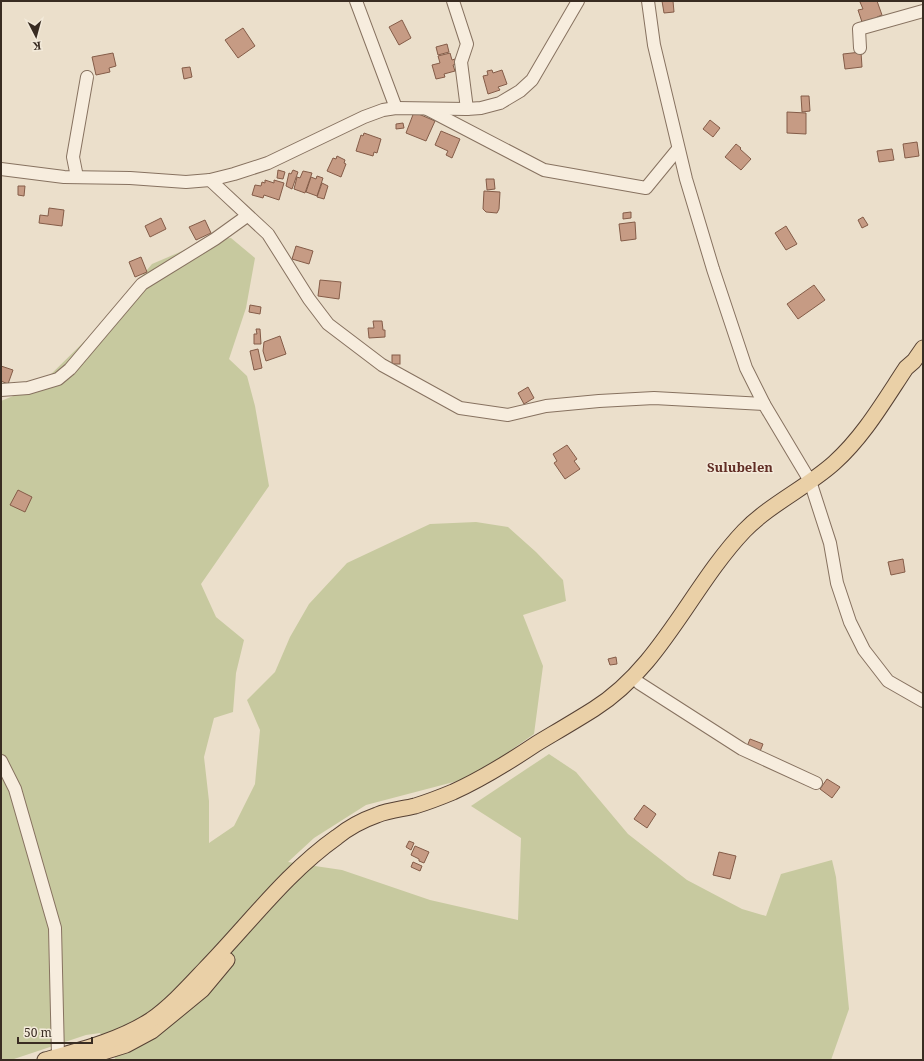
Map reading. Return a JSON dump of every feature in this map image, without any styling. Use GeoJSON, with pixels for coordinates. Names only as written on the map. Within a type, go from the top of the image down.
{"type":"FeatureCollection","features":[{"type":"Feature","properties":{"kind":"main road"},"geometry":{"type":"LineString","coordinates":[[52,1058],[130,1032],[164,1010],[213,961],[294,873],[316,852],[339,835],[377,814],[416,805],[450,794],[608,709],[626,695],[639,683],[734,553],[771,517],[811,484],[849,448],[906,368],[920,353]]}},
{"type":"Feature","properties":{"kind":"main road"},"geometry":{"type":"LineString","coordinates":[[76,1060],[126,1045],[152,1031],[202,990],[231,955],[297,882],[338,843],[381,822],[446,804],[472,794],[620,690],[657,648],[721,557],[755,520],[811,484]]}},
{"type":"Feature","properties":{"kind":"street"},"geometry":{"type":"LineString","coordinates":[[356,1],[396,108]]}},
{"type":"Feature","properties":{"kind":"street"},"geometry":{"type":"LineString","coordinates":[[453,1],[467,44],[461,62],[467,109]]}},
{"type":"Feature","properties":{"kind":"street"},"geometry":{"type":"LineString","coordinates":[[1,169],[64,177],[130,178],[186,182],[210,180],[268,163],[364,117],[383,110],[396,108],[467,109],[481,108],[500,103],[510,98],[532,80],[578,1]]}},
{"type":"Feature","properties":{"kind":"street"},"geometry":{"type":"LineString","coordinates":[[648,1],[654,45],[686,179],[713,269],[746,368],[764,404],[811,484],[830,543],[837,583],[850,622],[864,650],[888,681],[923,701]]}},
{"type":"Feature","properties":{"kind":"street"},"geometry":{"type":"LineString","coordinates":[[860,48],[859,29],[923,11]]}},
{"type":"Feature","properties":{"kind":"street"},"geometry":{"type":"LineString","coordinates":[[77,177],[73,157],[87,77]]}},
{"type":"Feature","properties":{"kind":"street"},"geometry":{"type":"LineString","coordinates":[[424,108],[544,170],[646,188],[678,149]]}},
{"type":"Feature","properties":{"kind":"street"},"geometry":{"type":"LineString","coordinates":[[210,180],[268,234],[309,299],[328,324],[382,364],[460,408],[508,415],[546,406],[654,398],[764,404]]}},
{"type":"Feature","properties":{"kind":"street"},"geometry":{"type":"LineString","coordinates":[[1,390],[28,388],[58,379],[70,369],[142,284],[214,239],[247,216]]}},
{"type":"Feature","properties":{"kind":"street"},"geometry":{"type":"LineString","coordinates":[[639,683],[742,749],[816,783]]}},
{"type":"Feature","properties":{"kind":"street"},"geometry":{"type":"LineString","coordinates":[[1,761],[15,789],[55,928],[52,1058]]}},
{"type":"Feature","properties":{"kind":"green space"},"geometry":{"type":"Polygon","coordinates":[[[231,238],[255,258],[246,308],[229,359],[247,376],[255,406],[269,486],[201,584],[216,617],[244,640],[236,673],[233,712],[214,718],[204,757],[209,801],[209,843],[234,826],[255,784],[260,730],[247,700],[275,672],[290,637],[309,604],[347,563],[430,524],[476,522],[508,527],[536,552],[563,580],[566,601],[523,615],[543,666],[534,734],[500,758],[465,779],[366,805],[314,838],[288,862],[342,870],[430,900],[518,920],[521,838],[471,806],[549,754],[576,772],[628,834],[687,880],[742,909],[766,916],[781,874],[832,860],[836,877],[849,1009],[831,1060],[116,1060],[100,1033],[86,1035],[11,1060],[1,1059],[1,401],[40,385],[102,324],[152,264],[208,240],[231,238]]]}},
{"type":"Feature","properties":{"kind":"building"},"geometry":{"type":"Polygon","coordinates":[[[662,1],[673,1],[674,12],[664,13],[662,1]]]}},
{"type":"Feature","properties":{"kind":"building"},"geometry":{"type":"Polygon","coordinates":[[[877,1],[882,15],[872,21],[872,19],[862,22],[858,10],[863,9],[860,2],[877,1]]]}},
{"type":"Feature","properties":{"kind":"building"},"geometry":{"type":"Polygon","coordinates":[[[402,20],[411,38],[399,45],[389,27],[402,20]]]}},
{"type":"Feature","properties":{"kind":"building"},"geometry":{"type":"Polygon","coordinates":[[[243,28],[255,46],[238,58],[225,40],[243,28]]]}},
{"type":"Feature","properties":{"kind":"building"},"geometry":{"type":"Polygon","coordinates":[[[447,44],[449,52],[438,55],[436,47],[447,44]]]}},
{"type":"Feature","properties":{"kind":"building"},"geometry":{"type":"Polygon","coordinates":[[[861,52],[862,67],[845,69],[843,54],[861,52]]]}},
{"type":"Feature","properties":{"kind":"building"},"geometry":{"type":"Polygon","coordinates":[[[113,53],[116,66],[109,68],[110,72],[96,75],[92,57],[113,53]]]}},
{"type":"Feature","properties":{"kind":"building"},"geometry":{"type":"Polygon","coordinates":[[[450,53],[452,60],[455,59],[457,64],[453,65],[455,71],[444,74],[445,77],[436,79],[432,65],[440,63],[438,56],[450,53]]]}},
{"type":"Feature","properties":{"kind":"building"},"geometry":{"type":"Polygon","coordinates":[[[190,67],[192,77],[184,79],[182,68],[190,67]]]}},
{"type":"Feature","properties":{"kind":"building"},"geometry":{"type":"Polygon","coordinates":[[[492,70],[493,73],[502,70],[507,84],[498,87],[500,90],[488,94],[483,76],[488,75],[487,71],[492,70]]]}},
{"type":"Feature","properties":{"kind":"building"},"geometry":{"type":"Polygon","coordinates":[[[801,96],[809,96],[810,111],[802,112],[801,96]]]}},
{"type":"Feature","properties":{"kind":"building"},"geometry":{"type":"Polygon","coordinates":[[[414,112],[435,121],[426,141],[406,133],[414,112]]]}},
{"type":"Feature","properties":{"kind":"building"},"geometry":{"type":"Polygon","coordinates":[[[787,112],[806,113],[806,134],[787,133],[787,112]]]}},
{"type":"Feature","properties":{"kind":"building"},"geometry":{"type":"Polygon","coordinates":[[[710,120],[720,128],[713,137],[703,129],[710,120]]]}},
{"type":"Feature","properties":{"kind":"building"},"geometry":{"type":"Polygon","coordinates":[[[403,123],[404,128],[396,129],[396,124],[403,123]]]}},
{"type":"Feature","properties":{"kind":"building"},"geometry":{"type":"Polygon","coordinates":[[[441,131],[460,139],[452,158],[446,155],[448,151],[435,145],[441,131]]]}},
{"type":"Feature","properties":{"kind":"building"},"geometry":{"type":"Polygon","coordinates":[[[364,133],[381,139],[377,153],[374,152],[373,156],[356,151],[361,135],[363,136],[364,133]]]}},
{"type":"Feature","properties":{"kind":"building"},"geometry":{"type":"Polygon","coordinates":[[[917,142],[919,156],[905,158],[903,144],[917,142]]]}},
{"type":"Feature","properties":{"kind":"building"},"geometry":{"type":"Polygon","coordinates":[[[736,144],[751,159],[741,170],[725,157],[736,144]]]}},
{"type":"Feature","properties":{"kind":"building"},"geometry":{"type":"Polygon","coordinates":[[[892,149],[894,160],[879,162],[877,151],[892,149]]]}},
{"type":"Feature","properties":{"kind":"building"},"geometry":{"type":"Polygon","coordinates":[[[337,156],[345,160],[344,163],[346,164],[341,177],[327,171],[333,158],[336,159],[337,156]]]}},
{"type":"Feature","properties":{"kind":"building"},"geometry":{"type":"Polygon","coordinates":[[[278,170],[285,172],[283,179],[277,178],[278,170]]]}},
{"type":"Feature","properties":{"kind":"building"},"geometry":{"type":"Polygon","coordinates":[[[293,170],[298,172],[292,189],[286,186],[289,173],[291,174],[293,170]]]}},
{"type":"Feature","properties":{"kind":"building"},"geometry":{"type":"Polygon","coordinates":[[[303,171],[312,173],[305,193],[294,189],[297,177],[300,178],[303,171]]]}},
{"type":"Feature","properties":{"kind":"building"},"geometry":{"type":"Polygon","coordinates":[[[317,176],[323,178],[317,196],[306,192],[311,177],[316,179],[317,176]]]}},
{"type":"Feature","properties":{"kind":"building"},"geometry":{"type":"Polygon","coordinates":[[[486,179],[494,179],[495,189],[487,190],[486,179]]]}},
{"type":"Feature","properties":{"kind":"building"},"geometry":{"type":"Polygon","coordinates":[[[265,180],[274,183],[274,180],[284,183],[279,200],[264,195],[263,198],[252,195],[255,185],[261,186],[262,182],[265,183],[265,180]]]}},
{"type":"Feature","properties":{"kind":"building"},"geometry":{"type":"Polygon","coordinates":[[[322,183],[328,186],[324,199],[317,197],[322,183]]]}},
{"type":"Feature","properties":{"kind":"building"},"geometry":{"type":"Polygon","coordinates":[[[18,186],[25,186],[24,196],[18,195],[18,186]]]}},
{"type":"Feature","properties":{"kind":"building"},"geometry":{"type":"Polygon","coordinates":[[[484,191],[500,192],[499,209],[497,213],[486,212],[483,209],[484,191]]]}},
{"type":"Feature","properties":{"kind":"building"},"geometry":{"type":"Polygon","coordinates":[[[49,208],[64,210],[62,226],[39,223],[40,215],[48,216],[49,208]]]}},
{"type":"Feature","properties":{"kind":"building"},"geometry":{"type":"Polygon","coordinates":[[[631,212],[631,218],[623,219],[623,213],[631,212]]]}},
{"type":"Feature","properties":{"kind":"building"},"geometry":{"type":"Polygon","coordinates":[[[863,217],[868,225],[862,228],[858,220],[863,217]]]}},
{"type":"Feature","properties":{"kind":"building"},"geometry":{"type":"Polygon","coordinates":[[[161,218],[166,229],[150,237],[145,226],[161,218]]]}},
{"type":"Feature","properties":{"kind":"building"},"geometry":{"type":"Polygon","coordinates":[[[205,220],[211,233],[196,240],[189,227],[205,220]]]}},
{"type":"Feature","properties":{"kind":"building"},"geometry":{"type":"Polygon","coordinates":[[[635,222],[636,239],[621,241],[619,224],[635,222]]]}},
{"type":"Feature","properties":{"kind":"building"},"geometry":{"type":"Polygon","coordinates":[[[786,226],[797,244],[786,250],[775,233],[786,226]]]}},
{"type":"Feature","properties":{"kind":"building"},"geometry":{"type":"Polygon","coordinates":[[[296,246],[313,251],[309,264],[292,259],[296,246]]]}},
{"type":"Feature","properties":{"kind":"building"},"geometry":{"type":"Polygon","coordinates":[[[141,257],[147,272],[135,277],[129,262],[141,257]]]}},
{"type":"Feature","properties":{"kind":"building"},"geometry":{"type":"Polygon","coordinates":[[[320,280],[341,282],[339,299],[318,296],[320,280]]]}},
{"type":"Feature","properties":{"kind":"building"},"geometry":{"type":"Polygon","coordinates":[[[814,285],[825,300],[798,319],[787,304],[814,285]]]}},
{"type":"Feature","properties":{"kind":"building"},"geometry":{"type":"Polygon","coordinates":[[[250,305],[261,307],[260,314],[249,312],[250,305]]]}},
{"type":"Feature","properties":{"kind":"building"},"geometry":{"type":"Polygon","coordinates":[[[373,321],[382,321],[383,330],[385,330],[385,337],[369,338],[368,328],[374,328],[373,321]]]}},
{"type":"Feature","properties":{"kind":"building"},"geometry":{"type":"Polygon","coordinates":[[[256,329],[260,329],[261,344],[254,344],[254,334],[257,334],[256,329]]]}},
{"type":"Feature","properties":{"kind":"building"},"geometry":{"type":"Polygon","coordinates":[[[280,336],[286,354],[266,361],[263,351],[264,342],[280,336]]]}},
{"type":"Feature","properties":{"kind":"building"},"geometry":{"type":"Polygon","coordinates":[[[258,349],[262,368],[254,370],[250,351],[258,349]]]}},
{"type":"Feature","properties":{"kind":"building"},"geometry":{"type":"Polygon","coordinates":[[[392,355],[400,355],[400,364],[392,364],[392,355]]]}},
{"type":"Feature","properties":{"kind":"building"},"geometry":{"type":"Polygon","coordinates":[[[1,366],[13,370],[8,384],[1,381],[1,366]]]}},
{"type":"Feature","properties":{"kind":"building"},"geometry":{"type":"Polygon","coordinates":[[[528,387],[534,398],[524,404],[518,393],[528,387]]]}},
{"type":"Feature","properties":{"kind":"building"},"geometry":{"type":"Polygon","coordinates":[[[567,445],[577,459],[574,461],[580,469],[565,479],[554,463],[557,461],[553,454],[567,445]]]}},
{"type":"Feature","properties":{"kind":"building"},"geometry":{"type":"Polygon","coordinates":[[[18,490],[32,497],[25,512],[10,505],[18,490]]]}},
{"type":"Feature","properties":{"kind":"building"},"geometry":{"type":"Polygon","coordinates":[[[903,559],[905,572],[891,575],[888,562],[903,559]]]}},
{"type":"Feature","properties":{"kind":"building"},"geometry":{"type":"Polygon","coordinates":[[[616,657],[617,664],[610,665],[608,659],[616,657]]]}},
{"type":"Feature","properties":{"kind":"building"},"geometry":{"type":"Polygon","coordinates":[[[750,739],[763,744],[759,754],[746,749],[750,739]]]}},
{"type":"Feature","properties":{"kind":"building"},"geometry":{"type":"Polygon","coordinates":[[[827,779],[840,787],[832,798],[820,789],[827,779]]]}},
{"type":"Feature","properties":{"kind":"building"},"geometry":{"type":"Polygon","coordinates":[[[644,805],[656,814],[647,828],[634,819],[644,805]]]}},
{"type":"Feature","properties":{"kind":"building"},"geometry":{"type":"Polygon","coordinates":[[[409,841],[414,843],[411,850],[406,847],[409,841]]]}},
{"type":"Feature","properties":{"kind":"building"},"geometry":{"type":"Polygon","coordinates":[[[415,846],[429,852],[424,863],[411,855],[415,846]]]}},
{"type":"Feature","properties":{"kind":"building"},"geometry":{"type":"Polygon","coordinates":[[[719,852],[736,856],[730,879],[713,875],[719,852]]]}},
{"type":"Feature","properties":{"kind":"building"},"geometry":{"type":"Polygon","coordinates":[[[413,862],[422,866],[420,871],[411,867],[413,862]]]}},
{"type":"Feature","properties":{"kind":"district","name":"Sulubelen"},"geometry":{"type":"Point","coordinates":[740,467]}}]}
